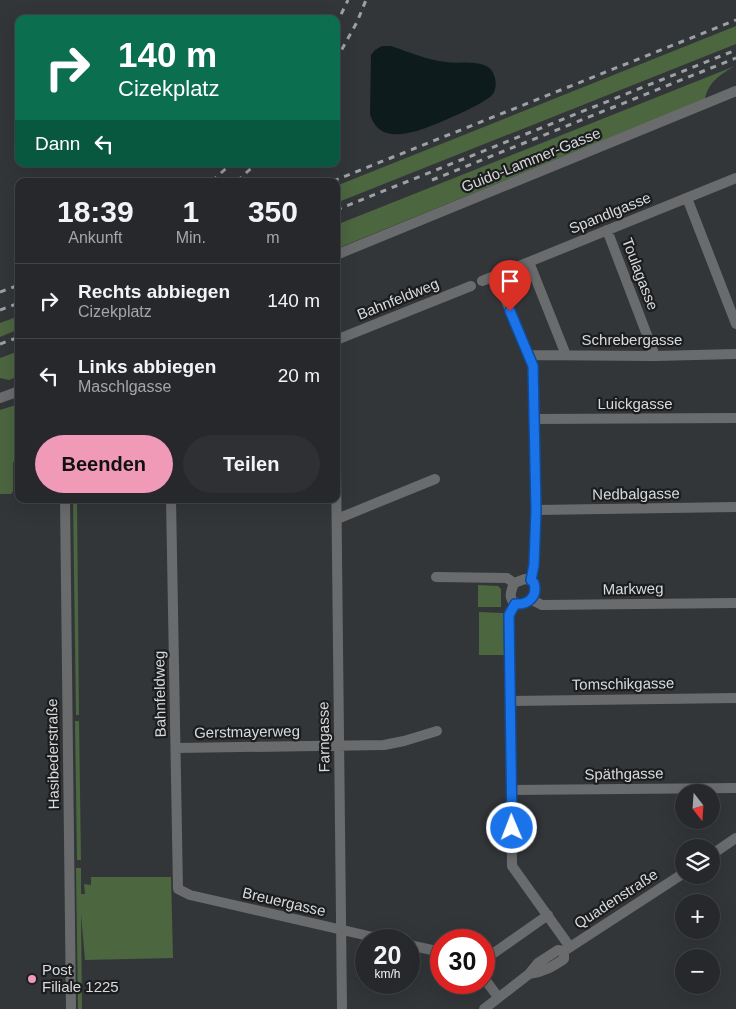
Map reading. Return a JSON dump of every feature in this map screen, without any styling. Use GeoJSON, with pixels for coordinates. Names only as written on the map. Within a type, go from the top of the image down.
{"type":"FeatureCollection","features":[{"type":"Feature","properties":{"kind":"street","name":"Guido-Lammer-Gasse"},"geometry":{"type":"LineString","coordinates":[[340,253],[736,91]]}},
{"type":"Feature","properties":{"kind":"street","name":"Spandlgasse"},"geometry":{"type":"LineString","coordinates":[[496,276],[736,178]]}},
{"type":"Feature","properties":{"kind":"street"},"geometry":{"type":"LineString","coordinates":[[687,198],[736,324]]}},
{"type":"Feature","properties":{"kind":"street","name":"Toulagasse"},"geometry":{"type":"LineString","coordinates":[[608,230],[655,356]]}},
{"type":"Feature","properties":{"kind":"street"},"geometry":{"type":"LineString","coordinates":[[529,262],[566,355]]}},
{"type":"Feature","properties":{"kind":"street"},"geometry":{"type":"LineString","coordinates":[[482,281],[496,276],[533,366],[536,510],[534,565],[531,580]]}},
{"type":"Feature","properties":{"kind":"street","name":"Bahnfeldweg"},"geometry":{"type":"LineString","coordinates":[[340,338],[470,286]]}},
{"type":"Feature","properties":{"kind":"street","name":"Schrebergasse"},"geometry":{"type":"LineString","coordinates":[[528,355],[655,356],[736,354]]}},
{"type":"Feature","properties":{"kind":"street"},"geometry":{"type":"LineString","coordinates":[[0,398],[15,392]]}},
{"type":"Feature","properties":{"kind":"street","name":"Luickgasse"},"geometry":{"type":"LineString","coordinates":[[534,419],[736,418]]}},
{"type":"Feature","properties":{"kind":"street"},"geometry":{"type":"LineString","coordinates":[[337,519],[435,479]]}},
{"type":"Feature","properties":{"kind":"street","name":"Hasibederstraße"},"geometry":{"type":"LineString","coordinates":[[65,503],[71,1009]]}},
{"type":"Feature","properties":{"kind":"street","name":"Bahnfeldweg"},"geometry":{"type":"LineString","coordinates":[[171,503],[178,889]]}},
{"type":"Feature","properties":{"kind":"street","name":"Farngasse"},"geometry":{"type":"LineString","coordinates":[[337,503],[342,1009]]}},
{"type":"Feature","properties":{"kind":"street","name":"Nedbalgasse"},"geometry":{"type":"LineString","coordinates":[[536,510],[736,507]]}},
{"type":"Feature","properties":{"kind":"street"},"geometry":{"type":"LineString","coordinates":[[436,578],[507,578],[514,583]]}},
{"type":"Feature","properties":{"kind":"street"},"geometry":{"type":"LineString","coordinates":[[525,579],[531,580],[536,588],[532,600],[522,605],[515,604],[511,600],[510,593],[514,583],[525,579]]}},
{"type":"Feature","properties":{"kind":"street","name":"Markweg"},"geometry":{"type":"LineString","coordinates":[[532,600],[542,605],[736,603]]}},
{"type":"Feature","properties":{"kind":"street"},"geometry":{"type":"LineString","coordinates":[[515,604],[509,615],[512,866],[548,915],[567,949]]}},
{"type":"Feature","properties":{"kind":"street","name":"Tomschikgasse"},"geometry":{"type":"LineString","coordinates":[[511,701],[736,698]]}},
{"type":"Feature","properties":{"kind":"street","name":"Gerstmayerweg"},"geometry":{"type":"LineString","coordinates":[[176,748],[384,745],[404,742],[437,731]]}},
{"type":"Feature","properties":{"kind":"street","name":"Späthgasse"},"geometry":{"type":"LineString","coordinates":[[511,790],[736,788]]}},
{"type":"Feature","properties":{"kind":"street"},"geometry":{"type":"LineString","coordinates":[[720,848],[736,838]]}},
{"type":"Feature","properties":{"kind":"street","name":"Quadenstraße"},"geometry":{"type":"LineString","coordinates":[[484,1009],[529,974],[538,962],[558,950],[567,949],[675,879]]}},
{"type":"Feature","properties":{"kind":"street","name":"Breuergasse"},"geometry":{"type":"LineString","coordinates":[[178,889],[190,896],[355,933]]}},
{"type":"Feature","properties":{"kind":"street"},"geometry":{"type":"LineString","coordinates":[[495,952],[548,915]]}},
{"type":"Feature","properties":{"kind":"street"},"geometry":{"type":"LineString","coordinates":[[495,993],[498,997]]}},
{"type":"Feature","properties":{"kind":"green space"},"geometry":{"type":"Polygon","coordinates":[[[736,26],[736,44],[340,201],[340,184],[736,26]]]}},
{"type":"Feature","properties":{"kind":"green space"},"geometry":{"type":"Polygon","coordinates":[[[735,66],[720,75],[712,83],[705,99],[340,247],[340,223],[735,66]]]}},
{"type":"Feature","properties":{"kind":"green space"},"geometry":{"type":"Polygon","coordinates":[[[15,317],[15,331],[0,337],[0,323],[15,317]]]}},
{"type":"Feature","properties":{"kind":"green space"},"geometry":{"type":"Polygon","coordinates":[[[15,352],[15,378],[9,380],[0,378],[0,358],[15,352]]]}},
{"type":"Feature","properties":{"kind":"green space"},"geometry":{"type":"Polygon","coordinates":[[[15,405],[15,462],[13,462],[13,491],[11,494],[0,494],[0,410],[15,405]]]}},
{"type":"Feature","properties":{"kind":"green space"},"geometry":{"type":"Polygon","coordinates":[[[73,503],[77,503],[79,715],[76,715],[73,503]]]}},
{"type":"Feature","properties":{"kind":"green space"},"geometry":{"type":"Polygon","coordinates":[[[478,585],[498,586],[501,589],[501,607],[478,607],[478,585]]]}},
{"type":"Feature","properties":{"kind":"green space"},"geometry":{"type":"Polygon","coordinates":[[[479,612],[503,613],[504,655],[479,655],[479,612]]]}},
{"type":"Feature","properties":{"kind":"green space"},"geometry":{"type":"Polygon","coordinates":[[[75,721],[79,721],[81,860],[77,860],[75,721]]]}},
{"type":"Feature","properties":{"kind":"green space"},"geometry":{"type":"Polygon","coordinates":[[[76,868],[81,868],[81,894],[85,894],[84,884],[91,885],[91,877],[171,877],[173,958],[85,960],[81,914],[82,1009],[78,1009],[76,868]]]}},
{"type":"Feature","properties":{"kind":"shaded area"},"geometry":{"type":"Polygon","coordinates":[[[382,46],[391,46],[439,61],[483,65],[493,72],[495,91],[480,103],[424,129],[398,134],[384,132],[376,126],[370,114],[371,55],[382,46]]]}},
{"type":"Feature","properties":{"kind":"railway"},"geometry":{"type":"LineString","coordinates":[[340,17],[348,0]]}},
{"type":"Feature","properties":{"kind":"railway"},"geometry":{"type":"LineString","coordinates":[[340,53],[357,22],[366,0]]}},
{"type":"Feature","properties":{"kind":"railway"},"geometry":{"type":"LineString","coordinates":[[340,178],[736,20]]}},
{"type":"Feature","properties":{"kind":"railway"},"geometry":{"type":"LineString","coordinates":[[340,208],[736,50]]}},
{"type":"Feature","properties":{"kind":"railway"},"geometry":{"type":"LineString","coordinates":[[432,180],[736,58]]}},
{"type":"Feature","properties":{"kind":"railway"},"geometry":{"type":"LineString","coordinates":[[215,178],[228,167]]}},
{"type":"Feature","properties":{"kind":"railway"},"geometry":{"type":"LineString","coordinates":[[240,178],[253,167]]}},
{"type":"Feature","properties":{"kind":"railway"},"geometry":{"type":"LineString","coordinates":[[0,292],[15,286]]}},
{"type":"Feature","properties":{"kind":"railway"},"geometry":{"type":"LineString","coordinates":[[0,310],[15,304]]}},
{"type":"Feature","properties":{"kind":"railway"},"geometry":{"type":"LineString","coordinates":[[0,344],[15,338]]}},
{"type":"Feature","properties":{"kind":"place","name":"Post Filiale 1225"},"geometry":{"type":"Point","coordinates":[32,979]}},
{"type":"Feature","properties":{"kind":"route"},"geometry":{"type":"LineString","coordinates":[[510,311],[533,366],[536,510],[534,565],[531,580],[536,588],[535,594],[532,600],[522,605],[515,604],[509,615],[512,828]]}}]}
